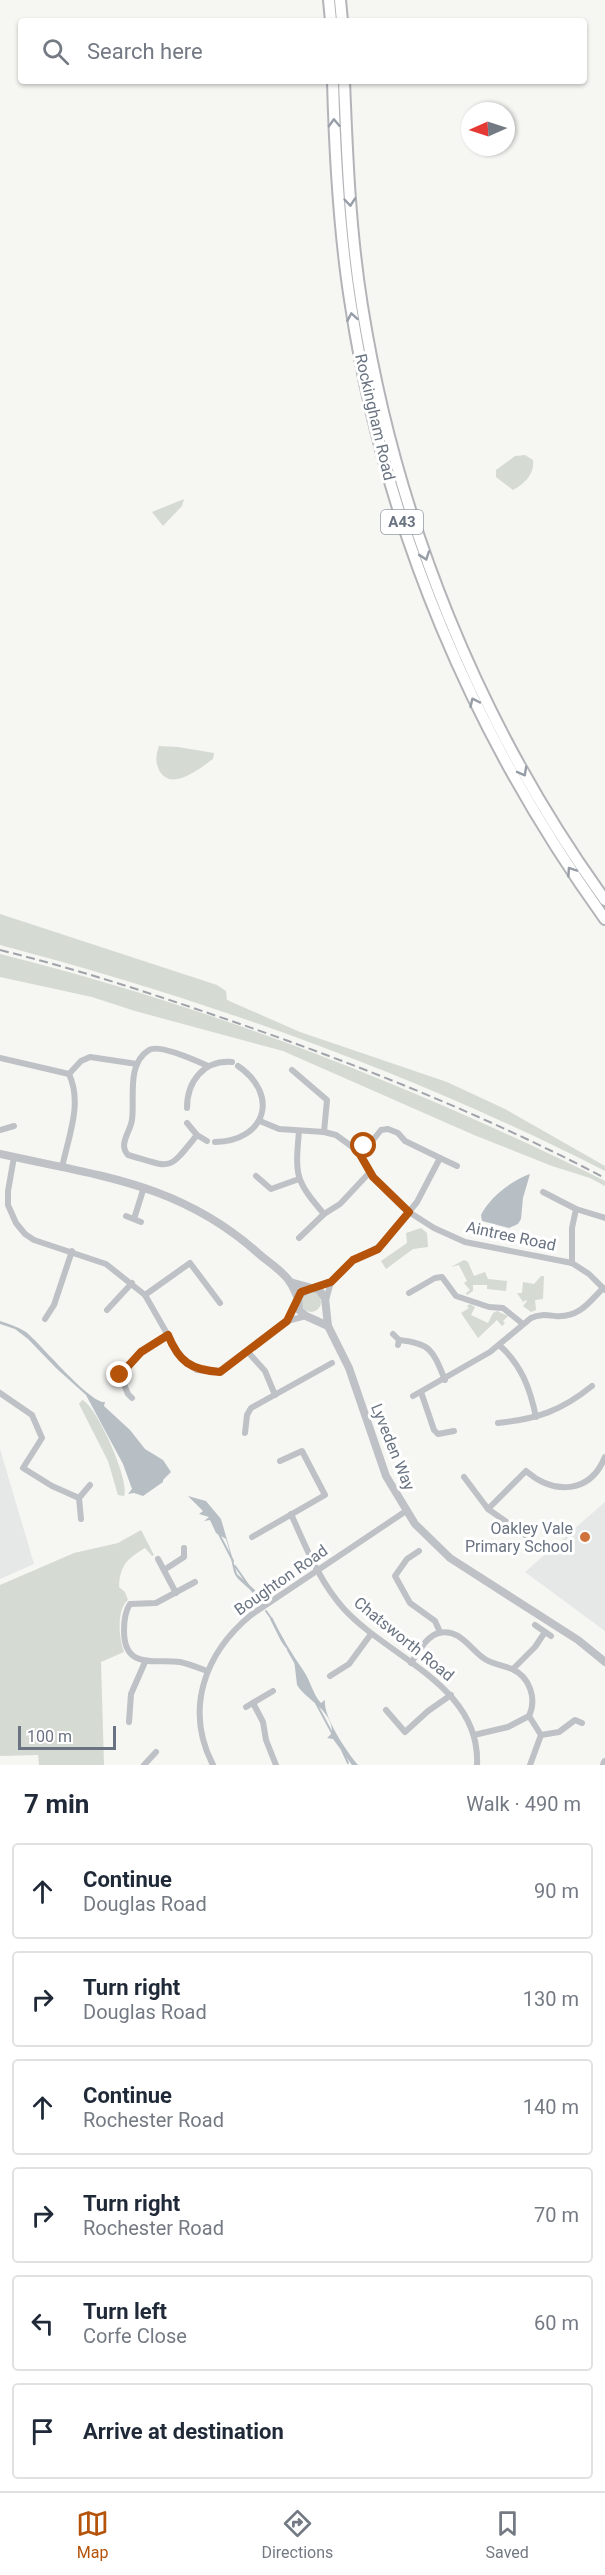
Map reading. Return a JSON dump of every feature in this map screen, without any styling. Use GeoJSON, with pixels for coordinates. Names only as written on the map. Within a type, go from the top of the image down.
{"type":"FeatureCollection","features":[{"type":"Feature","properties":{"kind":"highway"},"geometry":{"type":"LineString","coordinates":[[329,0],[331,18]]}},
{"type":"Feature","properties":{"kind":"highway"},"geometry":{"type":"LineString","coordinates":[[340,0],[342,18]]}},
{"type":"Feature","properties":{"kind":"highway","name":"Rockingham Road"},"geometry":{"type":"LineString","coordinates":[[333,84],[339,206],[351,308],[376,429],[406,535],[444,637],[496,744],[545,831],[605,919]]}},
{"type":"Feature","properties":{"kind":"highway","name":"Rockingham Road"},"geometry":{"type":"LineString","coordinates":[[344,84],[348,177],[362,306],[386,427],[408,502],[446,609],[489,707],[529,782],[572,853],[605,900]]}},
{"type":"Feature","properties":{"kind":"street"},"geometry":{"type":"LineString","coordinates":[[187,1123],[197,1135],[211,1142],[241,1137],[260,1121],[264,1104],[260,1090],[250,1075],[235,1064],[208,1066],[177,1054],[154,1048],[148,1050],[137,1064],[132,1090],[132,1119],[123,1145],[124,1150],[128,1155],[168,1165],[175,1163],[197,1135]]}},
{"type":"Feature","properties":{"kind":"street"},"geometry":{"type":"LineString","coordinates":[[69,1074],[81,1061],[90,1057],[137,1064]]}},
{"type":"Feature","properties":{"kind":"street"},"geometry":{"type":"LineString","coordinates":[[0,1058],[69,1074]]}},
{"type":"Feature","properties":{"kind":"street"},"geometry":{"type":"LineString","coordinates":[[187,1108],[190,1088],[195,1077],[208,1066]]}},
{"type":"Feature","properties":{"kind":"street"},"geometry":{"type":"LineString","coordinates":[[292,1070],[327,1100],[324,1132]]}},
{"type":"Feature","properties":{"kind":"street"},"geometry":{"type":"LineString","coordinates":[[62,1168],[76,1102],[73,1082],[69,1074]]}},
{"type":"Feature","properties":{"kind":"street"},"geometry":{"type":"LineString","coordinates":[[260,1121],[279,1129],[336,1135],[358,1151],[381,1130],[388,1129],[398,1133],[405,1141],[458,1166]]}},
{"type":"Feature","properties":{"kind":"street"},"geometry":{"type":"LineString","coordinates":[[0,1130],[14,1126]]}},
{"type":"Feature","properties":{"kind":"street"},"geometry":{"type":"LineString","coordinates":[[299,1131],[299,1179],[303,1190],[324,1214]]}},
{"type":"Feature","properties":{"kind":"street","name":"Aintree Road"},"geometry":{"type":"LineString","coordinates":[[358,1151],[370,1173],[409,1212],[434,1228],[465,1242],[572,1263],[604,1289]]}},
{"type":"Feature","properties":{"kind":"street"},"geometry":{"type":"LineString","coordinates":[[0,1154],[144,1187],[183,1202],[241,1238],[290,1282],[323,1293],[326,1304]]}},
{"type":"Feature","properties":{"kind":"street"},"geometry":{"type":"LineString","coordinates":[[14,1157],[8,1191],[9,1209],[16,1223],[29,1237],[106,1264],[132,1283],[145,1295],[181,1358],[197,1370],[220,1372],[287,1321],[320,1315],[326,1304],[331,1282]]}},
{"type":"Feature","properties":{"kind":"street"},"geometry":{"type":"LineString","coordinates":[[287,1321],[301,1292],[331,1282],[353,1260],[373,1252],[383,1244],[409,1212],[440,1158]]}},
{"type":"Feature","properties":{"kind":"street"},"geometry":{"type":"LineString","coordinates":[[299,1239],[324,1214],[340,1204],[370,1173]]}},
{"type":"Feature","properties":{"kind":"street"},"geometry":{"type":"LineString","coordinates":[[256,1176],[271,1189],[299,1179]]}},
{"type":"Feature","properties":{"kind":"street"},"geometry":{"type":"LineString","coordinates":[[134,1219],[144,1187]]}},
{"type":"Feature","properties":{"kind":"street"},"geometry":{"type":"LineString","coordinates":[[543,1192],[576,1209],[605,1218]]}},
{"type":"Feature","properties":{"kind":"street"},"geometry":{"type":"LineString","coordinates":[[0,1211],[9,1209]]}},
{"type":"Feature","properties":{"kind":"street"},"geometry":{"type":"LineString","coordinates":[[572,1263],[572,1228],[576,1209]]}},
{"type":"Feature","properties":{"kind":"street"},"geometry":{"type":"LineString","coordinates":[[126,1216],[141,1222]]}},
{"type":"Feature","properties":{"kind":"street"},"geometry":{"type":"LineString","coordinates":[[45,1319],[54,1305],[72,1251]]}},
{"type":"Feature","properties":{"kind":"street"},"geometry":{"type":"LineString","coordinates":[[145,1295],[190,1263],[220,1303]]}},
{"type":"Feature","properties":{"kind":"street"},"geometry":{"type":"LineString","coordinates":[[408,1293],[435,1278],[442,1277],[456,1296],[489,1307],[503,1308],[523,1324]]}},
{"type":"Feature","properties":{"kind":"street"},"geometry":{"type":"LineString","coordinates":[[290,1282],[299,1310],[328,1326]]}},
{"type":"Feature","properties":{"kind":"street"},"geometry":{"type":"LineString","coordinates":[[107,1310],[132,1283]]}},
{"type":"Feature","properties":{"kind":"street"},"geometry":{"type":"LineString","coordinates":[[413,1396],[445,1380],[499,1345],[537,1315],[562,1317],[579,1313],[604,1289]]}},
{"type":"Feature","properties":{"kind":"street","name":"Lyveden Way"},"geometry":{"type":"LineString","coordinates":[[326,1304],[328,1326],[349,1368],[386,1476],[406,1511],[425,1535],[450,1558],[578,1640],[605,1662]]}},
{"type":"Feature","properties":{"kind":"street"},"geometry":{"type":"LineString","coordinates":[[393,1334],[398,1343],[426,1345],[432,1350],[445,1380]]}},
{"type":"Feature","properties":{"kind":"street"},"geometry":{"type":"LineString","coordinates":[[109,1376],[120,1375],[141,1352],[168,1335]]}},
{"type":"Feature","properties":{"kind":"street"},"geometry":{"type":"LineString","coordinates":[[499,1345],[523,1373],[536,1417]]}},
{"type":"Feature","properties":{"kind":"street"},"geometry":{"type":"LineString","coordinates":[[247,1351],[264,1371],[275,1395]]}},
{"type":"Feature","properties":{"kind":"street"},"geometry":{"type":"LineString","coordinates":[[245,1433],[247,1415],[251,1408],[332,1363]]}},
{"type":"Feature","properties":{"kind":"street"},"geometry":{"type":"LineString","coordinates":[[120,1375],[132,1398]]}},
{"type":"Feature","properties":{"kind":"street"},"geometry":{"type":"LineString","coordinates":[[498,1423],[536,1417],[561,1408],[592,1386]]}},
{"type":"Feature","properties":{"kind":"street"},"geometry":{"type":"LineString","coordinates":[[421,1392],[434,1430],[438,1434],[453,1431]]}},
{"type":"Feature","properties":{"kind":"street"},"geometry":{"type":"LineString","coordinates":[[0,1393],[32,1415],[42,1438],[22,1468],[52,1486],[79,1498]]}},
{"type":"Feature","properties":{"kind":"street"},"geometry":{"type":"LineString","coordinates":[[252,1537],[325,1495],[302,1451],[280,1461]]}},
{"type":"Feature","properties":{"kind":"street"},"geometry":{"type":"LineString","coordinates":[[488,1509],[526,1471],[550,1486],[572,1486],[593,1475],[600,1468],[605,1457]]}},
{"type":"Feature","properties":{"kind":"street"},"geometry":{"type":"LineString","coordinates":[[464,1478],[488,1509],[525,1535],[535,1528]]}},
{"type":"Feature","properties":{"kind":"street"},"geometry":{"type":"LineString","coordinates":[[81,1519],[79,1498],[90,1485]]}},
{"type":"Feature","properties":{"kind":"street","name":"Boughton Road"},"geometry":{"type":"LineString","coordinates":[[213,1765],[207,1754],[201,1728],[200,1708],[207,1671],[217,1651],[238,1626],[406,1511]]}},
{"type":"Feature","properties":{"kind":"street","name":"Chatsworth Road"},"geometry":{"type":"LineString","coordinates":[[291,1514],[317,1572],[342,1607],[371,1634],[451,1695],[468,1719],[474,1735],[477,1765]]}},
{"type":"Feature","properties":{"kind":"street"},"geometry":{"type":"LineString","coordinates":[[164,1570],[181,1561],[184,1557],[184,1548]]}},
{"type":"Feature","properties":{"kind":"street"},"geometry":{"type":"LineString","coordinates":[[387,1577],[395,1576],[406,1559],[419,1551]]}},
{"type":"Feature","properties":{"kind":"street"},"geometry":{"type":"LineString","coordinates":[[158,1559],[176,1593]]}},
{"type":"Feature","properties":{"kind":"street"},"geometry":{"type":"LineString","coordinates":[[395,1576],[410,1603],[435,1621],[440,1632]]}},
{"type":"Feature","properties":{"kind":"street"},"geometry":{"type":"LineString","coordinates":[[195,1582],[152,1604],[130,1604],[124,1626],[126,1645],[136,1658],[145,1662],[182,1662],[207,1671]]}},
{"type":"Feature","properties":{"kind":"street"},"geometry":{"type":"LineString","coordinates":[[513,1669],[548,1634],[535,1625]]}},
{"type":"Feature","properties":{"kind":"street"},"geometry":{"type":"LineString","coordinates":[[411,1663],[426,1641],[440,1632],[460,1637],[483,1658],[520,1673],[531,1691],[533,1701],[529,1716],[508,1727],[474,1735]]}},
{"type":"Feature","properties":{"kind":"street"},"geometry":{"type":"LineString","coordinates":[[330,1676],[349,1664],[371,1634]]}},
{"type":"Feature","properties":{"kind":"street"},"geometry":{"type":"LineString","coordinates":[[129,1722],[131,1694],[145,1662]]}},
{"type":"Feature","properties":{"kind":"street"},"geometry":{"type":"LineString","coordinates":[[246,1707],[273,1691]]}},
{"type":"Feature","properties":{"kind":"street"},"geometry":{"type":"LineString","coordinates":[[386,1710],[405,1732],[451,1695]]}},
{"type":"Feature","properties":{"kind":"street"},"geometry":{"type":"LineString","coordinates":[[253,1703],[263,1722],[266,1740],[276,1765]]}},
{"type":"Feature","properties":{"kind":"street"},"geometry":{"type":"LineString","coordinates":[[529,1716],[542,1735]]}},
{"type":"Feature","properties":{"kind":"street"},"geometry":{"type":"LineString","coordinates":[[542,1735],[559,1732],[575,1720],[582,1723]]}},
{"type":"Feature","properties":{"kind":"street"},"geometry":{"type":"LineString","coordinates":[[530,1765],[542,1735]]}},
{"type":"Feature","properties":{"kind":"street"},"geometry":{"type":"LineString","coordinates":[[144,1765],[156,1752]]}},
{"type":"Feature","properties":{"kind":"shaded area"},"geometry":{"type":"Polygon","coordinates":[[[525,455],[533,460],[532,470],[525,482],[513,490],[496,477],[496,470],[515,456],[525,455]]]}},
{"type":"Feature","properties":{"kind":"shaded area"},"geometry":{"type":"Polygon","coordinates":[[[184,499],[182,506],[163,526],[152,512],[184,499]]]}},
{"type":"Feature","properties":{"kind":"shaded area"},"geometry":{"type":"Polygon","coordinates":[[[159,746],[214,753],[213,759],[186,776],[171,779],[164,777],[159,770],[156,758],[159,746]]]}},
{"type":"Feature","properties":{"kind":"shaded area"},"geometry":{"type":"Polygon","coordinates":[[[0,914],[217,985],[226,991],[227,1000],[300,1032],[447,1082],[505,1109],[605,1166],[605,1171],[459,1102],[308,1042],[155,990],[0,945],[0,914]]]}},
{"type":"Feature","properties":{"kind":"shaded area"},"geometry":{"type":"Polygon","coordinates":[[[0,954],[156,998],[308,1051],[458,1112],[605,1181],[605,1186],[590,1178],[552,1166],[474,1135],[283,1051],[92,997],[0,977],[0,954]]]}},
{"type":"Feature","properties":{"kind":"shaded area"},"geometry":{"type":"Polygon","coordinates":[[[530,1174],[518,1224],[509,1228],[482,1221],[481,1215],[495,1196],[530,1174]]]}},
{"type":"Feature","properties":{"kind":"shaded area"},"geometry":{"type":"Polygon","coordinates":[[[421,1228],[427,1233],[428,1247],[413,1249],[386,1269],[381,1261],[407,1243],[406,1233],[421,1228]]]}},
{"type":"Feature","properties":{"kind":"shaded area"},"geometry":{"type":"Polygon","coordinates":[[[464,1260],[468,1262],[474,1276],[485,1272],[488,1279],[507,1281],[506,1291],[487,1289],[487,1285],[473,1285],[473,1291],[467,1295],[466,1293],[470,1290],[464,1283],[467,1281],[459,1265],[451,1267],[464,1260]]]}},
{"type":"Feature","properties":{"kind":"shaded area"},"geometry":{"type":"Polygon","coordinates":[[[541,1276],[544,1276],[543,1299],[535,1300],[536,1310],[531,1312],[523,1306],[527,1301],[523,1302],[517,1293],[522,1293],[523,1282],[534,1284],[541,1276]]]}},
{"type":"Feature","properties":{"kind":"shaded area"},"geometry":{"type":"Polygon","coordinates":[[[311,1292],[318,1295],[321,1302],[318,1309],[311,1312],[304,1309],[301,1302],[304,1295],[311,1292]]]}},
{"type":"Feature","properties":{"kind":"shaded area"},"geometry":{"type":"Polygon","coordinates":[[[470,1304],[475,1307],[471,1315],[488,1323],[493,1313],[497,1311],[508,1316],[502,1326],[497,1320],[478,1338],[461,1313],[469,1308],[467,1306],[470,1304]]]}},
{"type":"Feature","properties":{"kind":"shaded area"},"geometry":{"type":"Polygon","coordinates":[[[0,1321],[26,1332],[88,1394],[105,1402],[104,1406],[130,1430],[145,1449],[163,1460],[171,1472],[163,1482],[143,1496],[128,1494],[132,1489],[123,1464],[86,1395],[28,1339],[15,1329],[0,1324],[0,1321]]]}},
{"type":"Feature","properties":{"kind":"shaded area"},"geometry":{"type":"Polygon","coordinates":[[[82,1400],[95,1415],[111,1445],[122,1476],[124,1496],[118,1495],[108,1461],[79,1404],[82,1400]]]}},
{"type":"Feature","properties":{"kind":"shaded area"},"geometry":{"type":"Polygon","coordinates":[[[0,1449],[34,1564],[0,1579],[0,1449]]]}},
{"type":"Feature","properties":{"kind":"shaded area"},"geometry":{"type":"Polygon","coordinates":[[[188,1496],[206,1501],[221,1519],[237,1574],[255,1590],[258,1601],[236,1576],[226,1539],[216,1533],[210,1520],[204,1521],[209,1517],[199,1514],[203,1511],[188,1496]]]}},
{"type":"Feature","properties":{"kind":"shaded area","name":"Oakley Vale Primary School"},"geometry":{"type":"Polygon","coordinates":[[[605,1502],[605,1631],[525,1572],[605,1502]]]}},
{"type":"Feature","properties":{"kind":"shaded area"},"geometry":{"type":"Polygon","coordinates":[[[141,1530],[154,1555],[152,1556],[145,1548],[129,1559],[123,1568],[119,1587],[125,1592],[128,1600],[120,1617],[124,1652],[101,1662],[104,1765],[39,1765],[38,1755],[0,1756],[0,1585],[74,1553],[118,1543],[141,1530]]]}},
{"type":"Feature","properties":{"kind":"shaded area"},"geometry":{"type":"Polygon","coordinates":[[[272,1617],[318,1699],[321,1703],[325,1700],[325,1707],[332,1725],[358,1765],[352,1765],[333,1739],[327,1738],[332,1733],[328,1718],[297,1685],[294,1659],[281,1641],[270,1619],[272,1617]]]}},
{"type":"Feature","properties":{"kind":"waterway"},"geometry":{"type":"LineString","coordinates":[[219,1534],[233,1561]]}},
{"type":"Feature","properties":{"kind":"waterway"},"geometry":{"type":"LineString","coordinates":[[235,1566],[260,1602]]}},
{"type":"Feature","properties":{"kind":"waterway"},"geometry":{"type":"LineString","coordinates":[[266,1611],[271,1618]]}},
{"type":"Feature","properties":{"kind":"waterway"},"geometry":{"type":"LineString","coordinates":[[279,1634],[285,1645]]}},
{"type":"Feature","properties":{"kind":"waterway"},"geometry":{"type":"LineString","coordinates":[[288,1650],[297,1666]]}},
{"type":"Feature","properties":{"kind":"waterway"},"geometry":{"type":"LineString","coordinates":[[316,1703],[333,1735]]}},
{"type":"Feature","properties":{"kind":"waterway"},"geometry":{"type":"LineString","coordinates":[[342,1750],[348,1763]]}},
{"type":"Feature","properties":{"kind":"railway"},"geometry":{"type":"LineString","coordinates":[[0,950],[129,987],[358,1067],[508,1130],[605,1178]]}},
{"type":"Feature","properties":{"kind":"place","name":"Oakley Vale Primary School"},"geometry":{"type":"Point","coordinates":[585,1537]}},
{"type":"Feature","properties":{"kind":"route"},"geometry":{"type":"LineString","coordinates":[[120,1375],[141,1352],[168,1335],[181,1358],[197,1370],[220,1372],[287,1321],[301,1292],[331,1282],[353,1260],[373,1252],[383,1244],[409,1212],[370,1173],[358,1151],[364,1146]]}}]}
